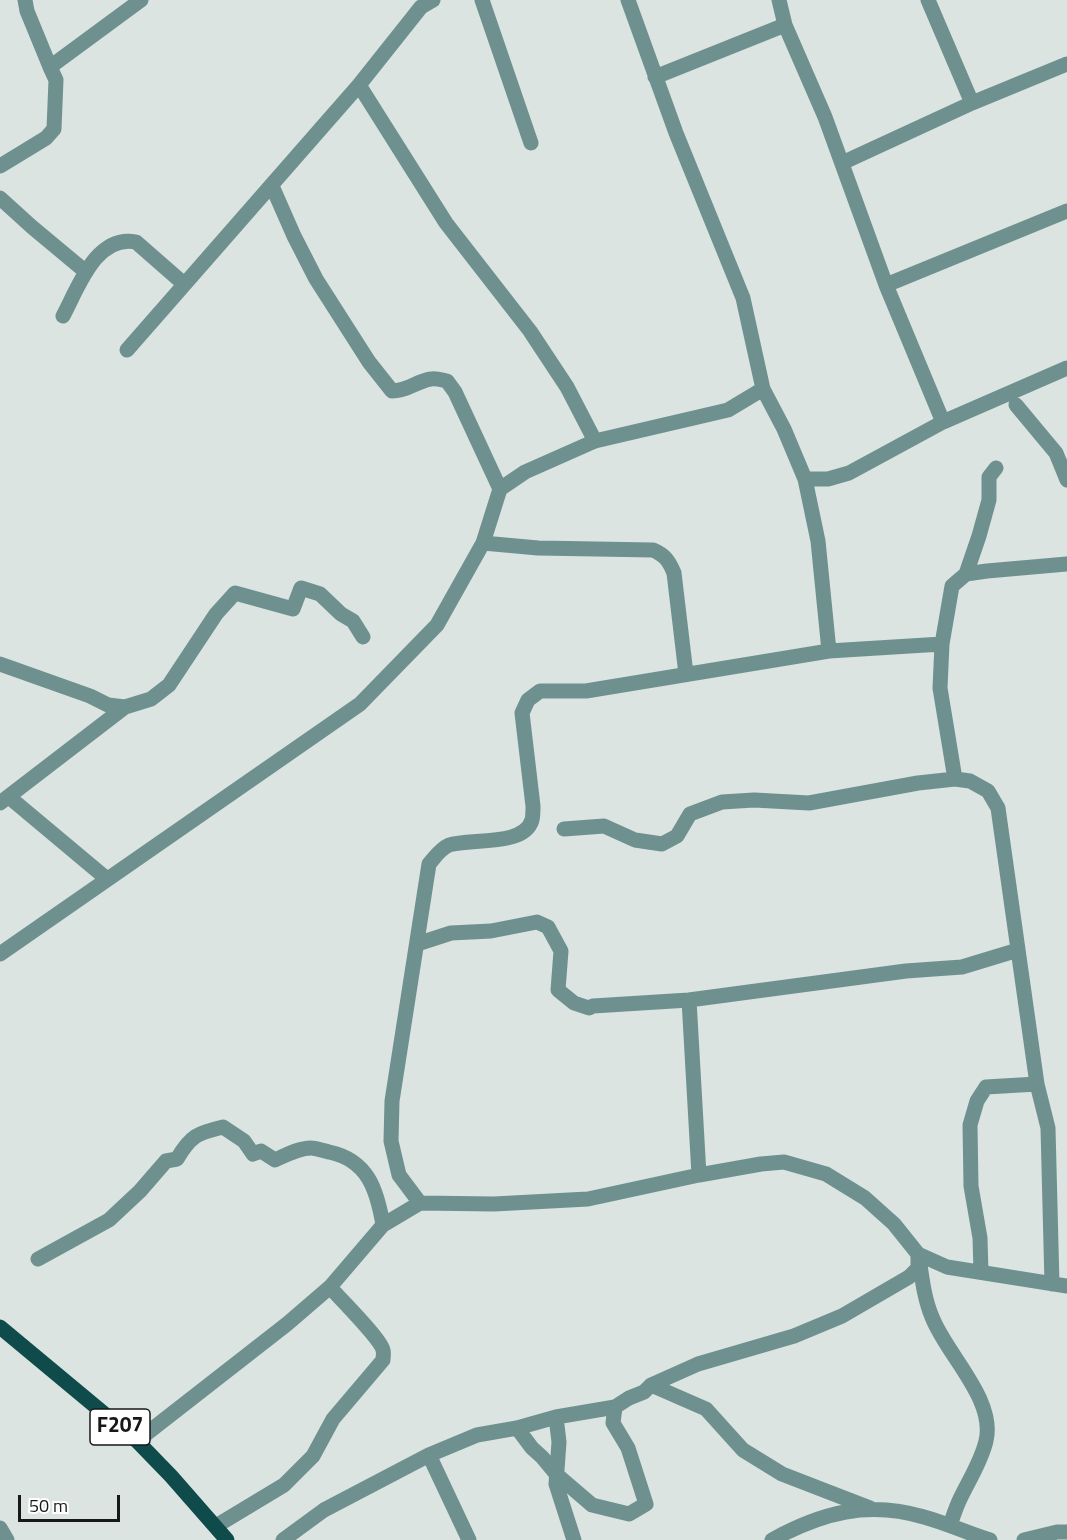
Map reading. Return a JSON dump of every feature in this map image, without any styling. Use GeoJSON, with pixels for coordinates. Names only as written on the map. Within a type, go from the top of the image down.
{"type":"FeatureCollection","features":[{"type":"Feature","properties":{"kind":"main road","name":"F207"},"geometry":{"type":"LineString","coordinates":[[0,1327],[137,1441],[226,1540]]}},
{"type":"Feature","properties":{"kind":"street"},"geometry":{"type":"LineString","coordinates":[[0,166],[46,138],[54,129],[56,80],[27,11],[25,0]]}},
{"type":"Feature","properties":{"kind":"street"},"geometry":{"type":"LineString","coordinates":[[50,67],[141,0]]}},
{"type":"Feature","properties":{"kind":"street"},"geometry":{"type":"LineString","coordinates":[[127,350],[359,86],[421,7],[433,0]]}},
{"type":"Feature","properties":{"kind":"street"},"geometry":{"type":"LineString","coordinates":[[482,0],[531,143]]}},
{"type":"Feature","properties":{"kind":"street"},"geometry":{"type":"LineString","coordinates":[[628,0],[655,77],[743,298],[763,389],[806,479],[820,552],[829,651]]}},
{"type":"Feature","properties":{"kind":"street"},"geometry":{"type":"LineString","coordinates":[[779,0],[785,25],[825,117],[886,285],[943,422]]}},
{"type":"Feature","properties":{"kind":"street"},"geometry":{"type":"LineString","coordinates":[[928,0],[972,103]]}},
{"type":"Feature","properties":{"kind":"street"},"geometry":{"type":"LineString","coordinates":[[655,77],[785,25]]}},
{"type":"Feature","properties":{"kind":"street"},"geometry":{"type":"LineString","coordinates":[[842,163],[972,103],[1067,64]]}},
{"type":"Feature","properties":{"kind":"street"},"geometry":{"type":"LineString","coordinates":[[359,86],[446,223],[530,331],[567,387],[595,441]]}},
{"type":"Feature","properties":{"kind":"street"},"geometry":{"type":"LineString","coordinates":[[272,186],[316,279],[374,369],[392,391],[404,391],[419,382],[433,378],[447,381],[455,392],[500,489]]}},
{"type":"Feature","properties":{"kind":"street"},"geometry":{"type":"LineString","coordinates":[[0,198],[86,272]]}},
{"type":"Feature","properties":{"kind":"street"},"geometry":{"type":"LineString","coordinates":[[886,285],[1067,212]]}},
{"type":"Feature","properties":{"kind":"street"},"geometry":{"type":"LineString","coordinates":[[63,316],[86,272],[101,251],[117,242],[126,240],[136,242],[184,284]]}},
{"type":"Feature","properties":{"kind":"street"},"geometry":{"type":"LineString","coordinates":[[806,479],[828,479],[849,473],[943,422],[1067,368]]}},
{"type":"Feature","properties":{"kind":"street"},"geometry":{"type":"LineString","coordinates":[[0,954],[360,704],[436,625],[483,543],[500,489],[525,472],[595,441],[728,410],[763,389]]}},
{"type":"Feature","properties":{"kind":"street"},"geometry":{"type":"LineString","coordinates":[[1016,405],[1056,453],[1067,480]]}},
{"type":"Feature","properties":{"kind":"street"},"geometry":{"type":"LineString","coordinates":[[955,779],[940,688],[942,644],[952,586],[966,574],[979,537],[988,500],[989,477],[996,468]]}},
{"type":"Feature","properties":{"kind":"street"},"geometry":{"type":"LineString","coordinates":[[483,543],[538,548],[653,550],[661,553],[669,561],[674,573],[686,674]]}},
{"type":"Feature","properties":{"kind":"street"},"geometry":{"type":"LineString","coordinates":[[966,574],[1067,564]]}},
{"type":"Feature","properties":{"kind":"street"},"geometry":{"type":"LineString","coordinates":[[107,879],[5,800],[125,707],[151,699],[169,685],[216,614],[235,593],[294,609],[302,588],[320,594],[353,621],[363,637]]}},
{"type":"Feature","properties":{"kind":"street"},"geometry":{"type":"LineString","coordinates":[[420,1203],[399,1175],[391,1141],[394,1091],[429,864],[438,853],[450,845],[510,837],[524,832],[532,821],[533,806],[522,713],[528,700],[540,691],[586,691],[829,651],[942,644]]}},
{"type":"Feature","properties":{"kind":"street"},"geometry":{"type":"LineString","coordinates":[[0,664],[90,696],[108,705],[125,707]]}},
{"type":"Feature","properties":{"kind":"street"},"geometry":{"type":"LineString","coordinates":[[137,1441],[287,1324],[330,1287],[384,1225],[420,1203],[494,1204],[588,1199],[699,1175],[784,1162],[826,1174],[865,1198],[894,1224],[918,1254],[948,1267],[1059,1285],[1048,1128],[1037,1084],[998,808],[988,791],[970,781],[955,779],[918,783],[809,803],[754,800],[722,802],[690,814],[677,836],[662,843],[635,840],[604,826],[564,829]]}},
{"type":"Feature","properties":{"kind":"street"},"geometry":{"type":"LineString","coordinates":[[417,944],[451,933],[491,931],[537,922],[548,927],[561,951],[558,990],[574,1003],[589,1008],[689,1000],[906,970],[962,967],[1018,950]]}},
{"type":"Feature","properties":{"kind":"street"},"geometry":{"type":"LineString","coordinates":[[689,1000],[699,1175]]}},
{"type":"Feature","properties":{"kind":"street"},"geometry":{"type":"LineString","coordinates":[[981,1272],[980,1238],[971,1186],[970,1125],[977,1101],[986,1087],[1037,1084]]}},
{"type":"Feature","properties":{"kind":"street"},"geometry":{"type":"LineString","coordinates":[[38,1259],[109,1220],[141,1191],[166,1161],[177,1159],[196,1134],[223,1127],[244,1141],[253,1154],[261,1151],[275,1160],[310,1148],[335,1153],[356,1162],[370,1179],[379,1202],[384,1225]]}},
{"type":"Feature","properties":{"kind":"street"},"geometry":{"type":"LineString","coordinates":[[283,1540],[324,1510],[429,1455],[477,1435],[517,1428],[556,1417],[615,1407],[644,1392],[651,1385],[698,1364],[794,1336],[842,1316],[909,1276],[918,1268],[918,1254]]}},
{"type":"Feature","properties":{"kind":"street"},"geometry":{"type":"LineString","coordinates":[[918,1254],[924,1291],[932,1317],[981,1401],[988,1421],[987,1439],[980,1459],[959,1500],[950,1525]]}},
{"type":"Feature","properties":{"kind":"street"},"geometry":{"type":"LineString","coordinates":[[216,1527],[284,1485],[313,1456],[333,1419],[383,1360],[384,1351],[375,1335],[365,1327],[330,1287]]}},
{"type":"Feature","properties":{"kind":"street"},"geometry":{"type":"LineString","coordinates":[[651,1385],[706,1409],[743,1450],[782,1474],[870,1508],[921,1516],[990,1540]]}},
{"type":"Feature","properties":{"kind":"street"},"geometry":{"type":"LineString","coordinates":[[517,1428],[557,1475],[592,1505],[629,1514],[646,1504],[628,1448],[613,1423],[615,1407]]}},
{"type":"Feature","properties":{"kind":"street"},"geometry":{"type":"LineString","coordinates":[[556,1417],[559,1442],[556,1484],[574,1540]]}},
{"type":"Feature","properties":{"kind":"street"},"geometry":{"type":"LineString","coordinates":[[429,1455],[469,1540]]}},
{"type":"Feature","properties":{"kind":"street"},"geometry":{"type":"LineString","coordinates":[[772,1540],[806,1523],[836,1514],[870,1508]]}},
{"type":"Feature","properties":{"kind":"street"},"geometry":{"type":"LineString","coordinates":[[0,1528],[7,1540]]}},
{"type":"Feature","properties":{"kind":"street"},"geometry":{"type":"LineString","coordinates":[[1024,1540],[1057,1532],[1067,1532]]}}]}
